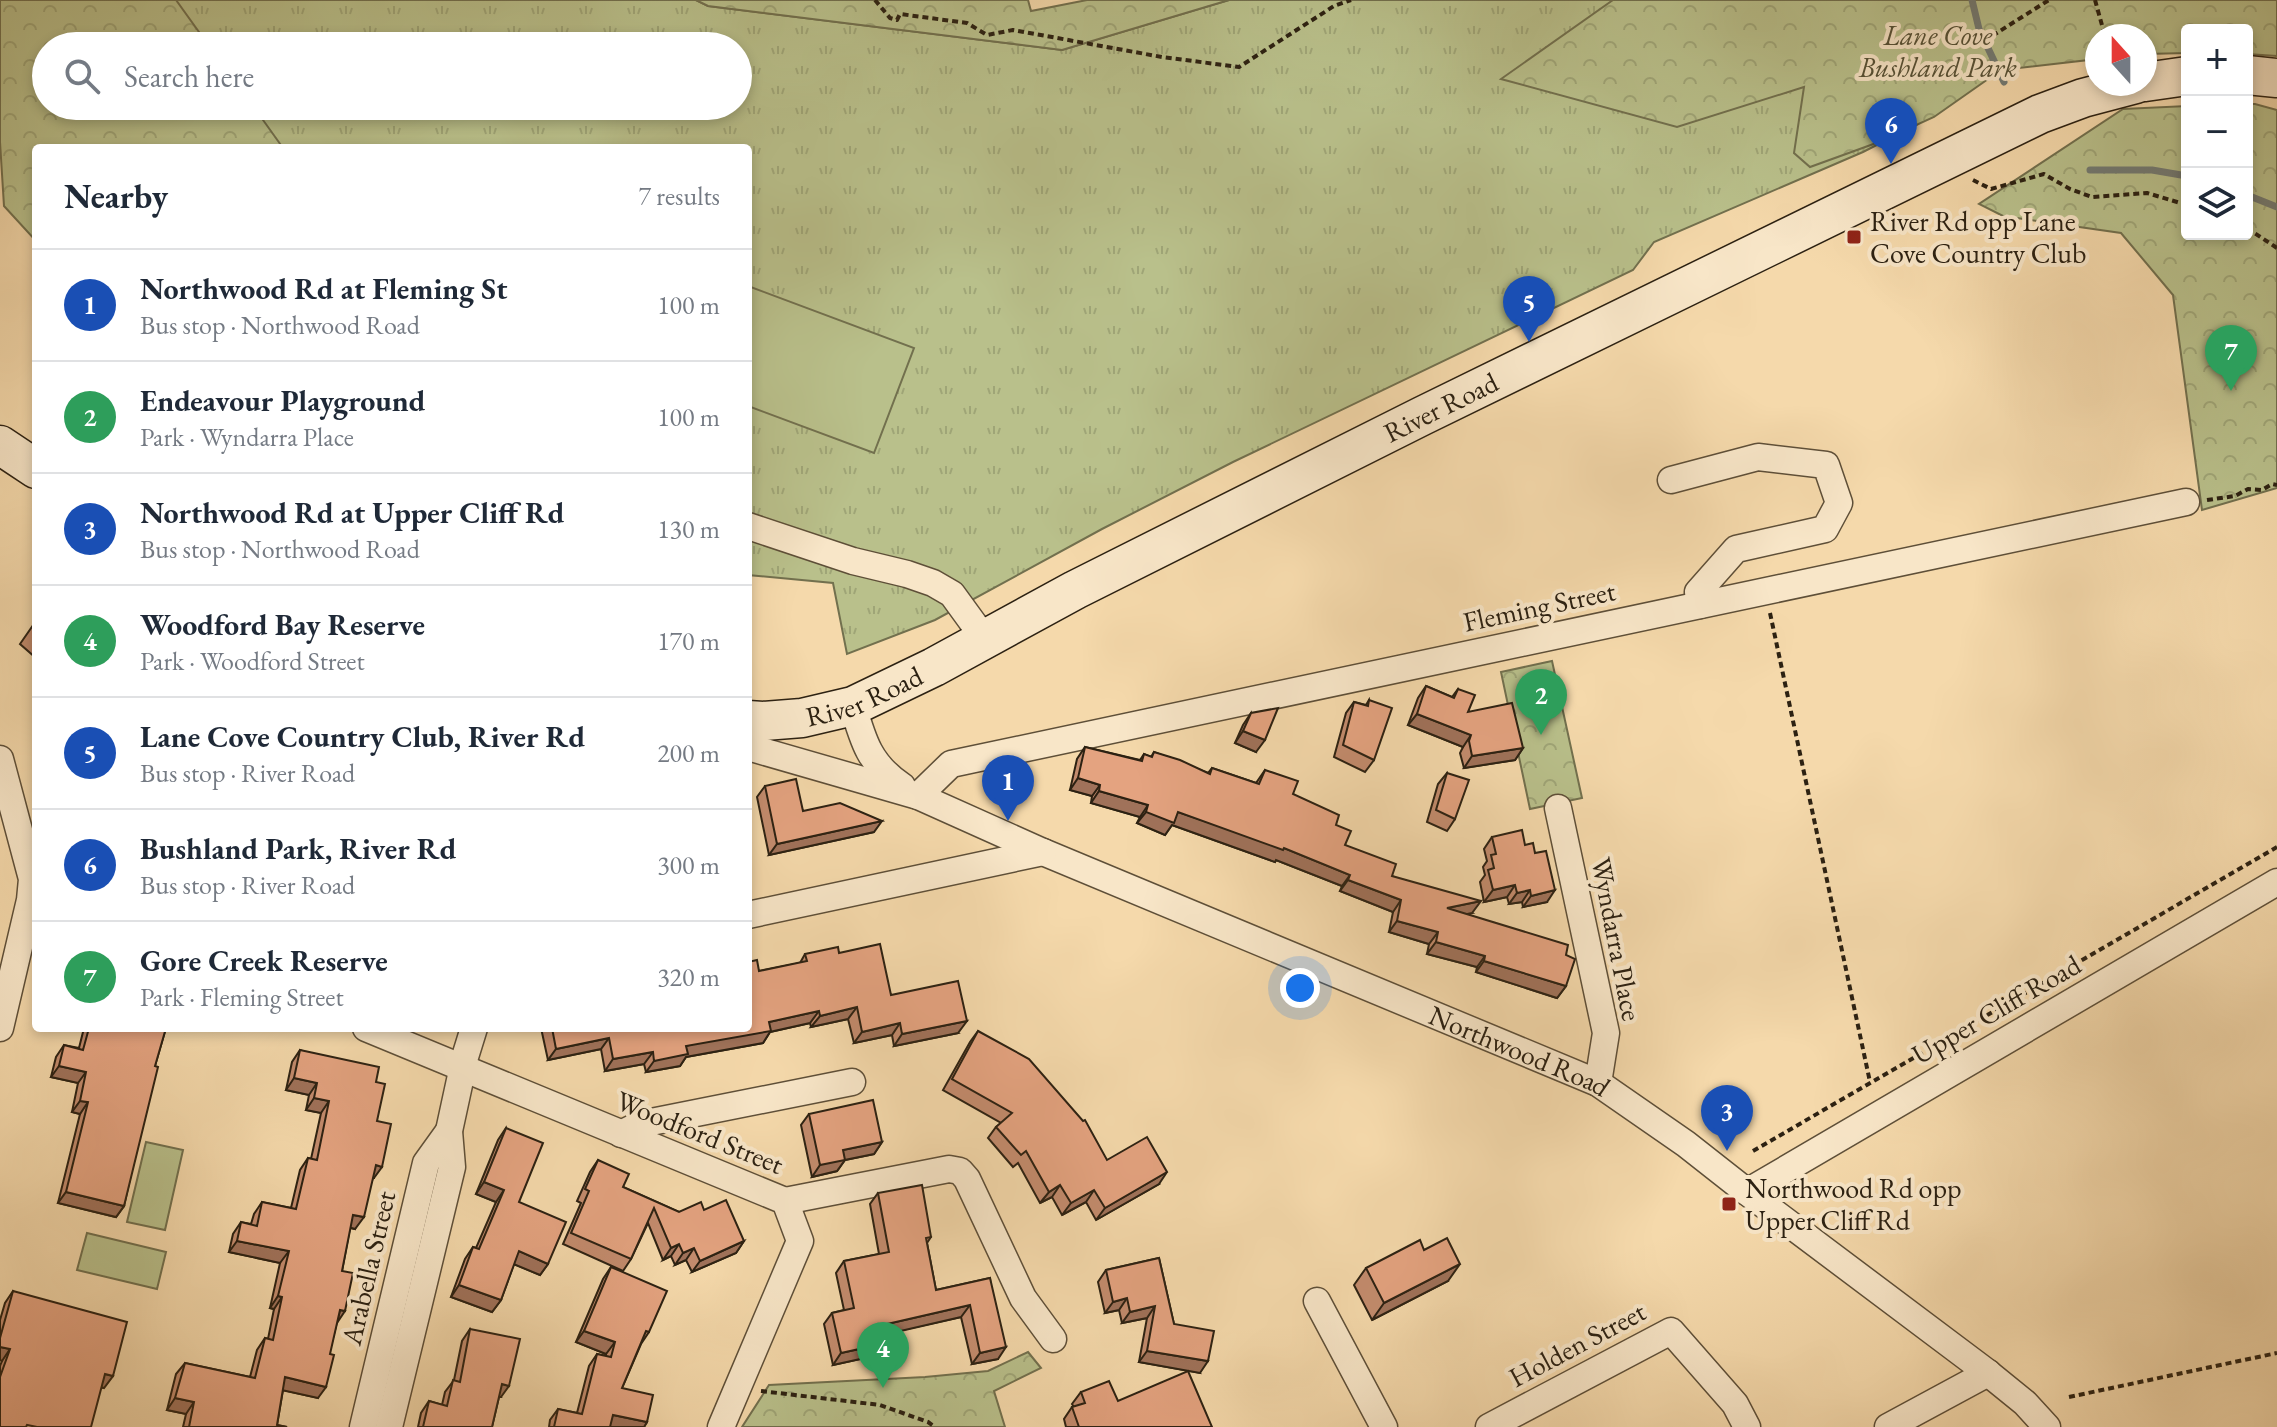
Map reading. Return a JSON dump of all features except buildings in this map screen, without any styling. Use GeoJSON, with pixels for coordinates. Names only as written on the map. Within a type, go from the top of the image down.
{"type":"FeatureCollection","features":[{"type":"Feature","properties":{"kind":"main road"},"geometry":{"type":"LineString","coordinates":[[2253,76],[2277,78]]}},
{"type":"Feature","properties":{"kind":"main road"},"geometry":{"type":"LineString","coordinates":[[2157,80],[2181,77]]}},
{"type":"Feature","properties":{"kind":"main road","name":"River Road"},"geometry":{"type":"LineString","coordinates":[[752,720],[802,718],[853,706],[1422,416],[2040,114],[2091,96]]}},
{"type":"Feature","properties":{"kind":"main road"},"geometry":{"type":"LineString","coordinates":[[0,445],[32,466]]}},
{"type":"Feature","properties":{"kind":"street"},"geometry":{"type":"LineString","coordinates":[[1671,480],[1758,457],[1826,465],[1839,503],[1825,529],[1736,549],[1698,592],[1700,605]]}},
{"type":"Feature","properties":{"kind":"street","name":"Fleming Street"},"geometry":{"type":"LineString","coordinates":[[918,796],[951,764],[2186,502]]}},
{"type":"Feature","properties":{"kind":"street"},"geometry":{"type":"LineString","coordinates":[[752,527],[853,561],[933,583],[952,594],[984,638]]}},
{"type":"Feature","properties":{"kind":"street","name":"Northwood Road"},"geometry":{"type":"LineString","coordinates":[[853,706],[863,741],[879,768],[918,796]]}},
{"type":"Feature","properties":{"kind":"street","name":"Northwood Road"},"geometry":{"type":"LineString","coordinates":[[752,748],[918,796],[1043,852],[1598,1083],[1686,1144],[1988,1373],[2025,1403],[2047,1427]]}},
{"type":"Feature","properties":{"kind":"street"},"geometry":{"type":"LineString","coordinates":[[0,759],[32,879]]}},
{"type":"Feature","properties":{"kind":"street","name":"Wyndarra Place"},"geometry":{"type":"LineString","coordinates":[[1558,808],[1606,1033],[1598,1083]]}},
{"type":"Feature","properties":{"kind":"street"},"geometry":{"type":"LineString","coordinates":[[752,914],[1043,852]]}},
{"type":"Feature","properties":{"kind":"street","name":"Upper Cliff Road"},"geometry":{"type":"LineString","coordinates":[[1747,1192],[2277,882]]}},
{"type":"Feature","properties":{"kind":"street"},"geometry":{"type":"LineString","coordinates":[[0,1028],[32,904]]}},
{"type":"Feature","properties":{"kind":"street","name":"Woodford Street"},"geometry":{"type":"LineString","coordinates":[[376,1032],[785,1201],[800,1241],[721,1427]]}},
{"type":"Feature","properties":{"kind":"street","name":"Arabella Street"},"geometry":{"type":"LineString","coordinates":[[389,1427],[452,1167],[449,1131],[473,1032]]}},
{"type":"Feature","properties":{"kind":"street"},"geometry":{"type":"LineString","coordinates":[[621,1134],[641,1124],[852,1082]]}},
{"type":"Feature","properties":{"kind":"street","name":"Arabella Street"},"geometry":{"type":"LineString","coordinates":[[363,1427],[426,1163],[449,1131]]}},
{"type":"Feature","properties":{"kind":"street"},"geometry":{"type":"LineString","coordinates":[[785,1201],[949,1169],[960,1171],[967,1179],[1023,1298],[1053,1339]]}},
{"type":"Feature","properties":{"kind":"street"},"geometry":{"type":"LineString","coordinates":[[1317,1301],[1384,1427]]}},
{"type":"Feature","properties":{"kind":"street","name":"Holden Street"},"geometry":{"type":"LineString","coordinates":[[1489,1427],[1671,1331],[1735,1404],[1747,1427]]}},
{"type":"Feature","properties":{"kind":"street"},"geometry":{"type":"LineString","coordinates":[[1888,1427],[1988,1373]]}},
{"type":"Feature","properties":{"kind":"path"},"geometry":{"type":"LineString","coordinates":[[875,0],[890,18],[897,20],[900,14],[967,23],[987,35],[1013,30],[1162,57],[1239,67],[1334,3],[1351,0]]}},
{"type":"Feature","properties":{"kind":"path"},"geometry":{"type":"LineString","coordinates":[[1984,41],[2049,0]]}},
{"type":"Feature","properties":{"kind":"path"},"geometry":{"type":"LineString","coordinates":[[2095,0],[2102,24]]}},
{"type":"Feature","properties":{"kind":"path"},"geometry":{"type":"LineString","coordinates":[[1938,163],[1991,189],[2044,174],[2092,197],[2147,193],[2181,203]]}},
{"type":"Feature","properties":{"kind":"path"},"geometry":{"type":"LineString","coordinates":[[2253,232],[2277,248]]}},
{"type":"Feature","properties":{"kind":"path"},"geometry":{"type":"LineString","coordinates":[[2186,502],[2235,496],[2248,489],[2262,490],[2272,484],[2277,485]]}},
{"type":"Feature","properties":{"kind":"path"},"geometry":{"type":"LineString","coordinates":[[1766,591],[1870,1083]]}},
{"type":"Feature","properties":{"kind":"path"},"geometry":{"type":"LineString","coordinates":[[1753,1151],[2277,847]]}},
{"type":"Feature","properties":{"kind":"path"},"geometry":{"type":"LineString","coordinates":[[2069,1397],[2277,1353]]}},
{"type":"Feature","properties":{"kind":"path"},"geometry":{"type":"LineString","coordinates":[[739,1388],[880,1405],[935,1427]]}},
{"type":"Feature","properties":{"kind":"green space"},"geometry":{"type":"Polygon","coordinates":[[[0,0],[176,0],[199,32],[32,32],[32,120],[263,120],[280,144],[32,144],[32,237],[4,206],[0,142],[0,0]]]}},
{"type":"Feature","properties":{"kind":"green space"},"geometry":{"type":"Polygon","coordinates":[[[21,0],[696,0],[708,6],[1062,50],[1229,0],[1852,0],[1918,124],[1863,152],[1654,242],[1633,270],[1233,462],[935,620],[847,654],[833,583],[752,575],[752,144],[59,144],[53,120],[752,120],[752,32],[38,32],[21,0]]]}},
{"type":"Feature","properties":{"kind":"green space"},"geometry":{"type":"Polygon","coordinates":[[[696,0],[1028,0],[1031,11],[1087,0],[1229,0],[1062,50],[708,6],[696,0]]]}},
{"type":"Feature","properties":{"kind":"green space","name":"Lane Cove Bushland Park"},"geometry":{"type":"Polygon","coordinates":[[[1613,0],[2277,0],[2277,56],[2253,54],[2253,24],[2181,24],[2181,53],[2157,54],[2157,24],[2085,24],[2085,60],[2001,70],[1934,117],[1879,142],[1810,167],[1794,153],[1804,87],[1677,127],[1501,79],[1613,0]]]}},
{"type":"Feature","properties":{"kind":"green space"},"geometry":{"type":"Polygon","coordinates":[[[2253,104],[2277,110],[2277,488],[2202,510],[2173,295],[2121,233],[2003,216],[1979,204],[2123,109],[2181,106],[2181,240],[2253,240],[2253,104]]]}},
{"type":"Feature","properties":{"kind":"green space"},"geometry":{"type":"Polygon","coordinates":[[[752,287],[914,348],[874,453],[752,407],[752,287]]]}},
{"type":"Feature","properties":{"kind":"green space"},"geometry":{"type":"Polygon","coordinates":[[[1552,661],[1582,798],[1530,809],[1501,672],[1552,661]]]}},
{"type":"Feature","properties":{"kind":"green space"},"geometry":{"type":"Polygon","coordinates":[[[146,1142],[183,1150],[165,1230],[127,1222],[146,1142]]]}},
{"type":"Feature","properties":{"kind":"green space"},"geometry":{"type":"Polygon","coordinates":[[[87,1233],[166,1252],[157,1289],[77,1270],[87,1233]]]}},
{"type":"Feature","properties":{"kind":"green space"},"geometry":{"type":"Polygon","coordinates":[[[1028,1352],[1041,1368],[994,1391],[1005,1427],[742,1427],[769,1385],[988,1371],[1028,1352]]]}},
{"type":"Feature","properties":{"kind":"waterway"},"geometry":{"type":"LineString","coordinates":[[1972,0],[1979,29],[2004,82]]}},
{"type":"Feature","properties":{"kind":"waterway"},"geometry":{"type":"LineString","coordinates":[[2090,170],[2152,170],[2181,175]]}},
{"type":"Feature","properties":{"kind":"waterway"},"geometry":{"type":"LineString","coordinates":[[2253,197],[2277,207]]}},
{"type":"Feature","properties":{"kind":"place","name":"Bushland Park, River Rd"},"geometry":{"type":"Point","coordinates":[1891,164]}},
{"type":"Feature","properties":{"kind":"place","name":"River Rd opp Lane Cove Country Club"},"geometry":{"type":"Point","coordinates":[1854,237]}},
{"type":"Feature","properties":{"kind":"place","name":"Lane Cove Country Club, River Rd"},"geometry":{"type":"Point","coordinates":[1529,342]}},
{"type":"Feature","properties":{"kind":"place","name":"Gore Creek Reserve"},"geometry":{"type":"Point","coordinates":[2231,391]}},
{"type":"Feature","properties":{"kind":"place","name":"Endeavour Playground"},"geometry":{"type":"Point","coordinates":[1541,735]}},
{"type":"Feature","properties":{"kind":"place","name":"Northwood Rd at Fleming St"},"geometry":{"type":"Point","coordinates":[1008,821]}},
{"type":"Feature","properties":{"kind":"place","name":"Northwood Rd at Upper Cliff Rd"},"geometry":{"type":"Point","coordinates":[1727,1151]}},
{"type":"Feature","properties":{"kind":"place","name":"Northwood Rd opp Upper Cliff Rd"},"geometry":{"type":"Point","coordinates":[1729,1204]}},
{"type":"Feature","properties":{"kind":"place","name":"Woodford Bay Reserve"},"geometry":{"type":"Point","coordinates":[883,1388]}}]}
